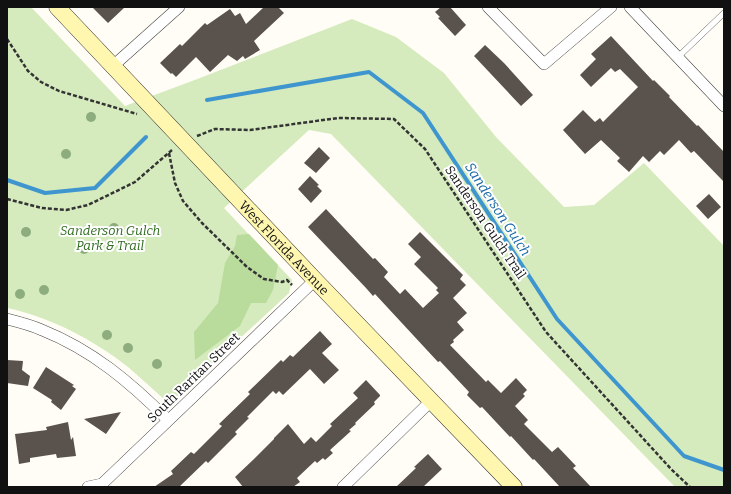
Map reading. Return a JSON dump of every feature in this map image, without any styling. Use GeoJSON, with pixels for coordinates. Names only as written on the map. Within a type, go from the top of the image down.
{"type":"FeatureCollection","features":[{"type":"Feature","properties":{"kind":"street","name":"West Florida Avenue"},"geometry":{"type":"LineString","coordinates":[[57,7],[315,280],[514,487]]}},
{"type":"Feature","properties":{"kind":"street"},"geometry":{"type":"LineString","coordinates":[[113,66],[179,7]]}},
{"type":"Feature","properties":{"kind":"street"},"geometry":{"type":"LineString","coordinates":[[488,7],[544,64],[611,7]]}},
{"type":"Feature","properties":{"kind":"street"},"geometry":{"type":"LineString","coordinates":[[630,7],[724,106]]}},
{"type":"Feature","properties":{"kind":"street","name":"South Raritan Street"},"geometry":{"type":"LineString","coordinates":[[88,487],[102,484],[315,280]]}},
{"type":"Feature","properties":{"kind":"street"},"geometry":{"type":"LineString","coordinates":[[7,319],[42,330],[80,349],[113,370],[142,394],[168,420]]}},
{"type":"Feature","properties":{"kind":"street"},"geometry":{"type":"LineString","coordinates":[[343,487],[431,401]]}},
{"type":"Feature","properties":{"kind":"lane"},"geometry":{"type":"LineString","coordinates":[[678,57],[724,13]]}},
{"type":"Feature","properties":{"kind":"path"},"geometry":{"type":"LineString","coordinates":[[7,39],[28,71],[41,82],[60,91],[137,114]]}},
{"type":"Feature","properties":{"kind":"path","name":"Sanderson Gulch Trail"},"geometry":{"type":"LineString","coordinates":[[197,136],[216,128],[250,130],[338,118],[394,119],[425,149],[546,332],[671,470],[690,487]]}},
{"type":"Feature","properties":{"kind":"path"},"geometry":{"type":"LineString","coordinates":[[7,199],[42,208],[66,210],[88,205],[135,182],[168,152],[175,183],[183,202],[202,223],[247,267],[264,279],[282,282],[288,280],[292,285]]}},
{"type":"Feature","properties":{"kind":"green space","name":"Sanderson Gulch Park & Trail"},"geometry":{"type":"Polygon","coordinates":[[[7,7],[31,7],[125,106],[352,19],[396,37],[444,73],[496,137],[564,207],[594,205],[644,163],[724,246],[724,487],[675,487],[331,134],[309,130],[224,208],[292,280],[289,293],[169,404],[128,367],[86,339],[39,317],[7,308],[7,7]]]}},
{"type":"Feature","properties":{"kind":"green space"},"geometry":{"type":"Polygon","coordinates":[[[249,234],[278,265],[273,290],[266,303],[251,303],[240,326],[195,360],[194,332],[218,303],[225,263],[235,246],[237,235],[249,234]]]}},
{"type":"Feature","properties":{"kind":"building"},"geometry":{"type":"Polygon","coordinates":[[[92,7],[125,7],[108,23],[92,7]]]}},
{"type":"Feature","properties":{"kind":"building"},"geometry":{"type":"Polygon","coordinates":[[[264,7],[278,7],[284,13],[254,41],[260,50],[245,59],[243,56],[237,61],[228,55],[210,72],[196,57],[176,77],[160,63],[180,44],[182,46],[205,23],[207,25],[230,9],[235,16],[240,13],[246,24],[264,7]]]}},
{"type":"Feature","properties":{"kind":"building"},"geometry":{"type":"Polygon","coordinates":[[[441,7],[450,7],[466,25],[455,36],[438,18],[440,17],[435,12],[441,7]]]}},
{"type":"Feature","properties":{"kind":"building"},"geometry":{"type":"Polygon","coordinates":[[[611,36],[653,81],[654,80],[670,96],[669,97],[724,152],[724,182],[694,151],[691,153],[679,140],[664,155],[660,151],[649,162],[643,156],[629,172],[617,161],[620,158],[601,140],[585,154],[563,130],[583,110],[595,122],[600,118],[603,122],[638,87],[620,69],[615,72],[611,68],[591,87],[580,75],[596,59],[591,54],[611,36]]]}},
{"type":"Feature","properties":{"kind":"building"},"geometry":{"type":"Polygon","coordinates":[[[485,45],[504,63],[533,95],[521,106],[474,56],[485,45]]]}},
{"type":"Feature","properties":{"kind":"building"},"geometry":{"type":"Polygon","coordinates":[[[319,147],[330,158],[316,173],[304,163],[319,147]]]}},
{"type":"Feature","properties":{"kind":"building"},"geometry":{"type":"Polygon","coordinates":[[[310,176],[319,185],[317,186],[322,191],[311,203],[298,189],[310,176]]]}},
{"type":"Feature","properties":{"kind":"building"},"geometry":{"type":"Polygon","coordinates":[[[709,194],[721,207],[708,219],[696,206],[709,194]]]}},
{"type":"Feature","properties":{"kind":"building"},"geometry":{"type":"Polygon","coordinates":[[[326,209],[373,259],[375,258],[388,272],[384,277],[400,294],[405,289],[423,308],[439,293],[436,290],[438,288],[414,264],[421,257],[408,244],[420,232],[463,275],[460,279],[466,285],[453,298],[467,313],[457,322],[464,330],[453,340],[454,342],[450,345],[486,382],[488,380],[501,393],[516,378],[527,390],[523,394],[525,396],[515,406],[528,420],[524,424],[552,452],[558,447],[576,466],[573,468],[591,487],[560,487],[482,407],[480,408],[467,395],[469,392],[440,361],[438,362],[375,294],[373,296],[308,227],[326,209]]]}},
{"type":"Feature","properties":{"kind":"building"},"geometry":{"type":"Polygon","coordinates":[[[320,331],[332,344],[322,353],[339,370],[324,384],[310,369],[283,395],[279,391],[276,394],[273,391],[247,417],[249,418],[235,432],[237,434],[208,463],[206,461],[179,487],[154,487],[173,474],[171,471],[191,452],[194,454],[222,426],[219,424],[250,394],[248,392],[281,360],[283,362],[290,355],[293,357],[320,331]]]}},
{"type":"Feature","properties":{"kind":"building"},"geometry":{"type":"Polygon","coordinates":[[[7,360],[23,361],[22,370],[30,376],[28,386],[7,383],[7,360]]]}},
{"type":"Feature","properties":{"kind":"building"},"geometry":{"type":"Polygon","coordinates":[[[46,367],[74,385],[72,386],[76,389],[61,410],[51,402],[52,400],[33,388],[46,367]]]}},
{"type":"Feature","properties":{"kind":"building"},"geometry":{"type":"Polygon","coordinates":[[[366,380],[380,395],[374,402],[375,404],[355,423],[356,424],[349,430],[351,431],[330,450],[333,453],[325,460],[323,458],[317,463],[315,461],[297,478],[300,482],[293,487],[243,487],[235,477],[288,424],[304,444],[311,437],[316,442],[332,426],[330,424],[358,398],[353,393],[366,380]]]}},
{"type":"Feature","properties":{"kind":"building"},"geometry":{"type":"Polygon","coordinates":[[[121,412],[106,434],[84,419],[121,412]]]}},
{"type":"Feature","properties":{"kind":"building"},"geometry":{"type":"Polygon","coordinates":[[[68,422],[71,440],[73,437],[76,456],[57,458],[56,454],[30,458],[30,462],[19,464],[15,434],[47,430],[46,427],[68,422]]]}},
{"type":"Feature","properties":{"kind":"building"},"geometry":{"type":"Polygon","coordinates":[[[428,454],[442,469],[423,487],[396,487],[416,468],[414,467],[428,454]]]}},
{"type":"Feature","properties":{"kind":"waterway","name":"Sanderson Gulch"},"geometry":{"type":"LineString","coordinates":[[207,100],[369,72],[423,113],[557,319],[684,456],[724,470]]}},
{"type":"Feature","properties":{"kind":"waterway","name":"Sanderson Gulch"},"geometry":{"type":"LineString","coordinates":[[7,180],[45,193],[95,188],[146,137]]}}]}
